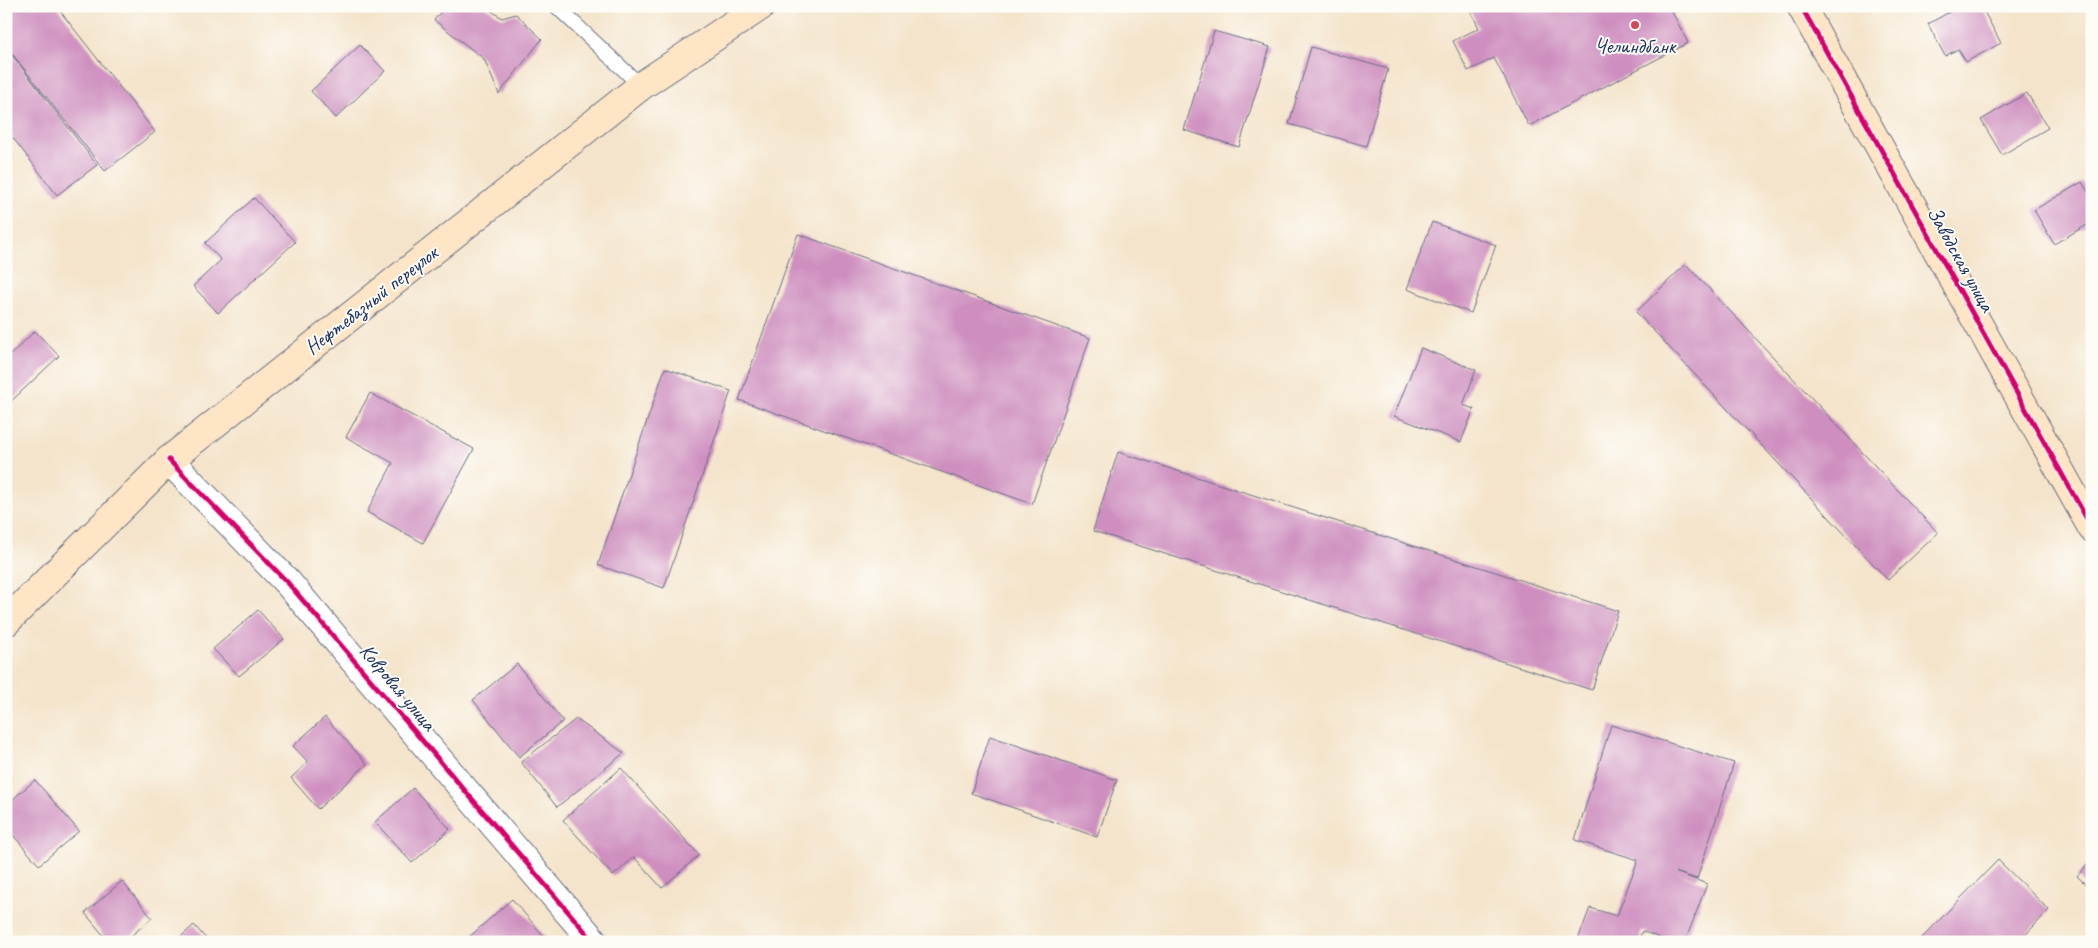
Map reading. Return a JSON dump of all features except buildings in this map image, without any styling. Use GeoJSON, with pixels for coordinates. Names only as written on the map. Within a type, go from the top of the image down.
{"type":"FeatureCollection","features":[{"type":"Feature","properties":{"kind":"main road","name":"Нефтебазный переулок"},"geometry":{"type":"LineString","coordinates":[[6,622],[169,460],[641,86],[761,6]]}},
{"type":"Feature","properties":{"kind":"main road","name":"Заводская улица"},"geometry":{"type":"LineString","coordinates":[[1801,6],[2092,528]]}},
{"type":"Feature","properties":{"kind":"street","name":"Ковровая улица"},"geometry":{"type":"LineString","coordinates":[[169,460],[288,583],[594,942]]}},
{"type":"Feature","properties":{"kind":"lane"},"geometry":{"type":"LineString","coordinates":[[556,6],[641,86]]}},
{"type":"Feature","properties":{"kind":"cycle path"},"geometry":{"type":"LineString","coordinates":[[1801,6],[2092,528]]}},
{"type":"Feature","properties":{"kind":"cycle path"},"geometry":{"type":"LineString","coordinates":[[169,460],[288,583],[594,942]]}},
{"type":"Feature","properties":{"kind":"place","name":"Челиндбанк"},"geometry":{"type":"Point","coordinates":[1635,25]}}]}
